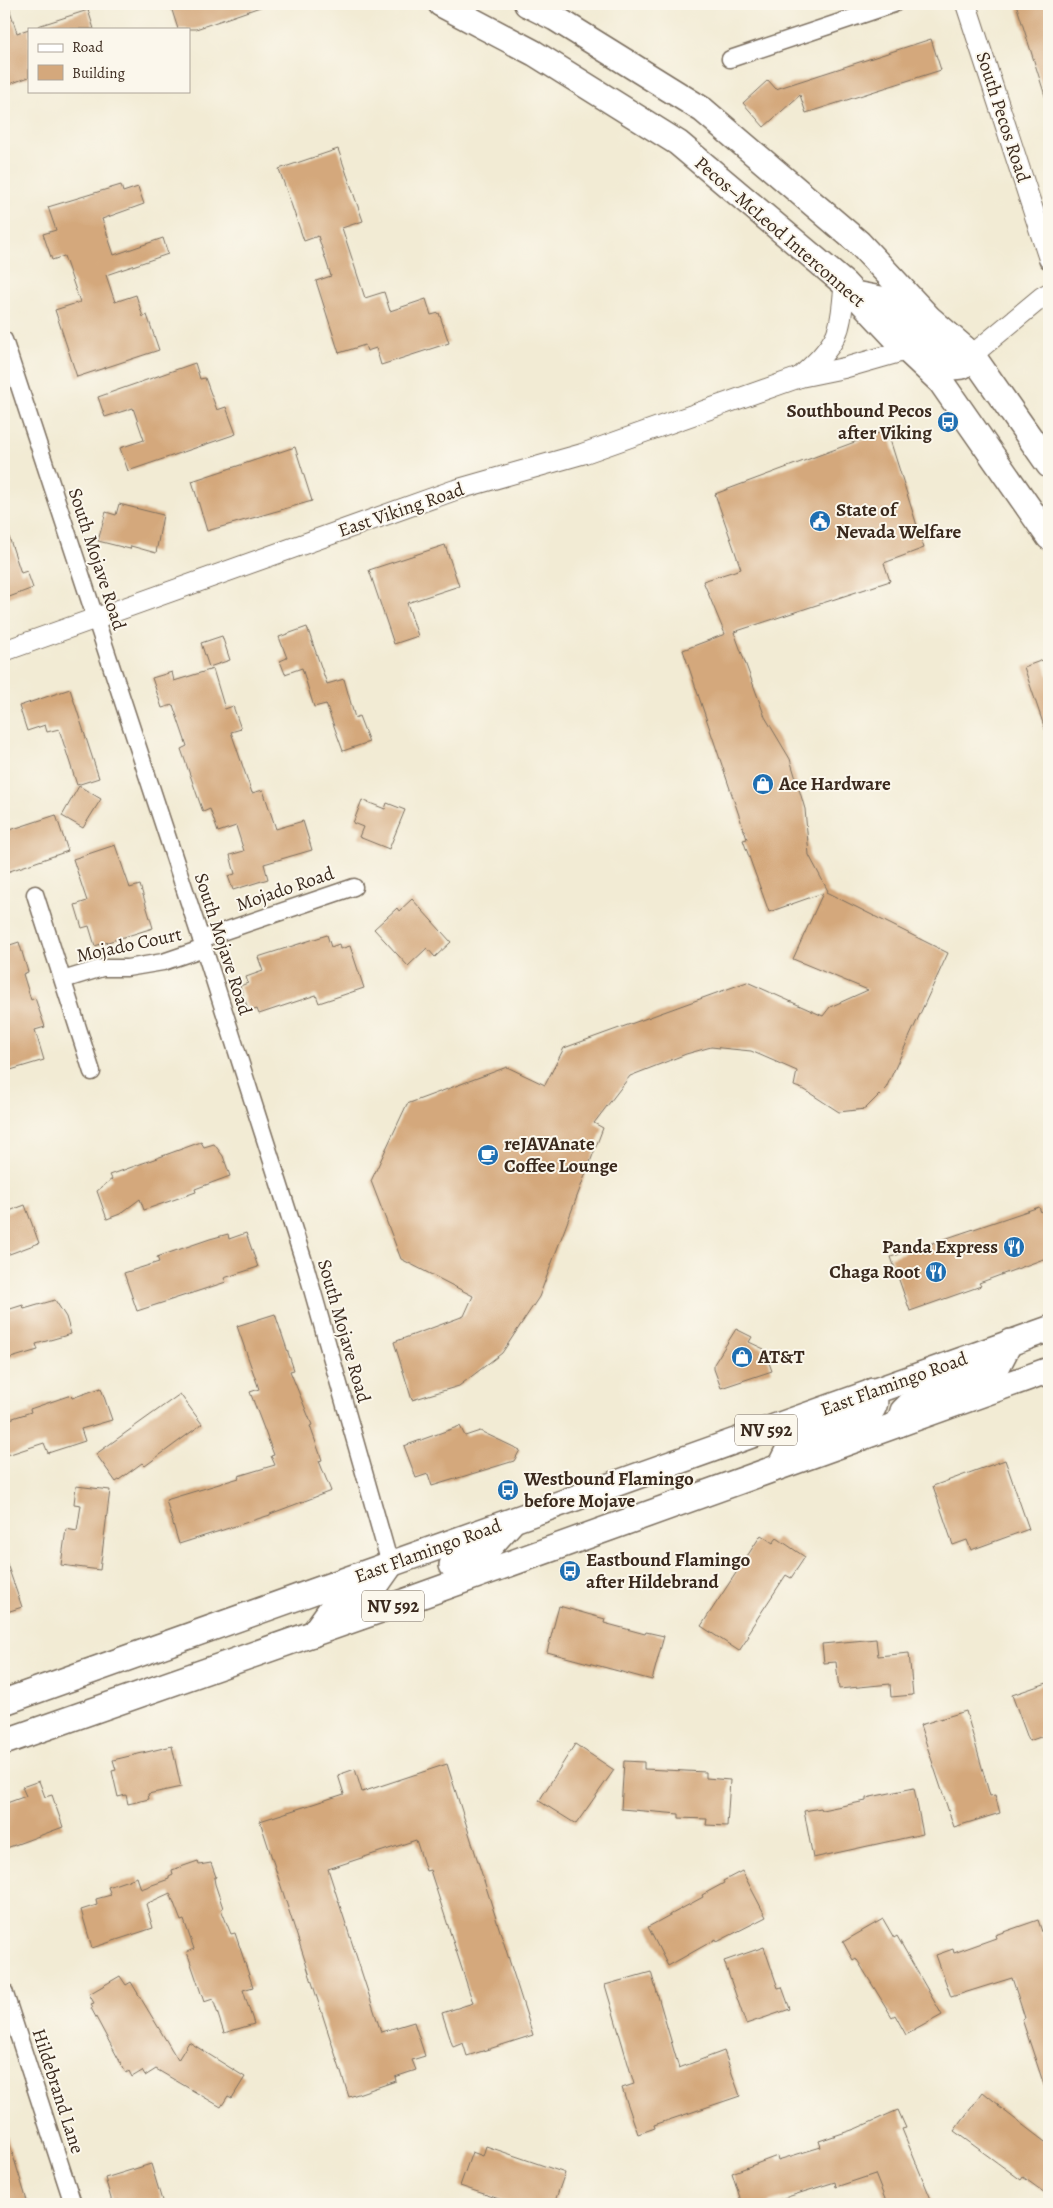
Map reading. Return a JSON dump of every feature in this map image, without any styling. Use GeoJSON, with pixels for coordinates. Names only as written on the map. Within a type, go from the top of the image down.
{"type":"FeatureCollection","features":[{"type":"Feature","properties":{"kind":"main road","name":"Pecos–McLeod Interconnect"},"geometry":{"type":"LineString","coordinates":[[442,4],[543,59],[678,143],[849,289],[907,350],[941,382],[1049,537]]}},
{"type":"Feature","properties":{"kind":"main road","name":"Pecos–McLeod Interconnect"},"geometry":{"type":"LineString","coordinates":[[527,4],[566,25],[703,110],[859,243],[929,318],[972,355],[1049,465]]}},
{"type":"Feature","properties":{"kind":"main road"},"geometry":{"type":"LineString","coordinates":[[543,59],[566,25]]}},
{"type":"Feature","properties":{"kind":"main road"},"geometry":{"type":"LineString","coordinates":[[849,289],[886,300],[922,334],[952,367],[962,366],[972,355]]}},
{"type":"Feature","properties":{"kind":"main road","name":"East Flamingo Road"},"geometry":{"type":"LineString","coordinates":[[6,1703],[1049,1328]]}},
{"type":"Feature","properties":{"kind":"main road"},"geometry":{"type":"LineString","coordinates":[[899,1424],[903,1411],[916,1398],[997,1366],[1010,1342]]}},
{"type":"Feature","properties":{"kind":"main road","name":"East Flamingo Road"},"geometry":{"type":"LineString","coordinates":[[4,1742],[426,1594],[1049,1370]]}},
{"type":"Feature","properties":{"kind":"main road"},"geometry":{"type":"LineString","coordinates":[[780,1466],[791,1444],[869,1414],[876,1400],[873,1391]]}},
{"type":"Feature","properties":{"kind":"main road"},"geometry":{"type":"LineString","coordinates":[[426,1594],[437,1574],[451,1566],[483,1554],[512,1521]]}},
{"type":"Feature","properties":{"kind":"main road"},"geometry":{"type":"LineString","coordinates":[[313,1634],[334,1605],[362,1594],[378,1584],[390,1564]]}},
{"type":"Feature","properties":{"kind":"street"},"geometry":{"type":"LineString","coordinates":[[730,58],[894,4]]}},
{"type":"Feature","properties":{"kind":"street","name":"South Pecos Road"},"geometry":{"type":"LineString","coordinates":[[966,4],[1049,259]]}},
{"type":"Feature","properties":{"kind":"street","name":"East Viking Road"},"geometry":{"type":"LineString","coordinates":[[800,377],[824,354],[837,335],[849,289]]}},
{"type":"Feature","properties":{"kind":"street"},"geometry":{"type":"LineString","coordinates":[[972,355],[1049,293]]}},
{"type":"Feature","properties":{"kind":"street","name":"South Mojave Road"},"geometry":{"type":"LineString","coordinates":[[4,340],[202,943],[306,1268],[390,1564]]}},
{"type":"Feature","properties":{"kind":"street","name":"East Viking Road"},"geometry":{"type":"LineString","coordinates":[[4,651],[456,490],[582,454],[800,377],[844,368],[907,350]]}},
{"type":"Feature","properties":{"kind":"street","name":"Mojado Road"},"geometry":{"type":"LineString","coordinates":[[202,943],[354,887]]}},
{"type":"Feature","properties":{"kind":"street","name":"Mojado Court"},"geometry":{"type":"LineString","coordinates":[[35,894],[92,1072]]}},
{"type":"Feature","properties":{"kind":"street","name":"Mojado Court"},"geometry":{"type":"LineString","coordinates":[[63,980],[102,968],[127,968],[162,962],[202,943]]}},
{"type":"Feature","properties":{"kind":"street","name":"Hildebrand Lane"},"geometry":{"type":"LineString","coordinates":[[4,1991],[73,2204]]}},
{"type":"Feature","properties":{"kind":"building"},"geometry":{"type":"Polygon","coordinates":[[[4,4],[8,4],[17,33],[28,29],[28,77],[4,86],[4,4]]]}},
{"type":"Feature","properties":{"kind":"building"},"geometry":{"type":"Polygon","coordinates":[[[170,4],[263,4],[263,6],[196,29],[178,28],[170,4]]]}},
{"type":"Feature","properties":{"kind":"building"},"geometry":{"type":"Polygon","coordinates":[[[1016,4],[1049,4],[1049,101],[1047,102],[1016,4]]]}},
{"type":"Feature","properties":{"kind":"building"},"geometry":{"type":"Polygon","coordinates":[[[88,10],[94,28],[39,28],[38,26],[88,10]]]}},
{"type":"Feature","properties":{"kind":"building"},"geometry":{"type":"Polygon","coordinates":[[[931,39],[941,70],[806,113],[800,95],[764,127],[743,103],[768,80],[776,89],[931,39]]]}},
{"type":"Feature","properties":{"kind":"building"},"geometry":{"type":"Polygon","coordinates":[[[338,149],[363,221],[342,228],[365,298],[384,292],[390,311],[426,299],[431,315],[439,313],[449,343],[381,365],[376,348],[367,351],[365,345],[339,353],[316,281],[331,276],[318,236],[304,241],[279,169],[338,149]]]}},
{"type":"Feature","properties":{"kind":"building"},"geometry":{"type":"Polygon","coordinates":[[[121,185],[123,192],[138,187],[144,204],[102,219],[114,255],[163,238],[168,254],[106,275],[115,302],[136,295],[143,317],[147,315],[159,350],[77,377],[55,310],[80,302],[64,256],[52,260],[43,234],[56,230],[48,207],[121,185]]]}},
{"type":"Feature","properties":{"kind":"building"},"geometry":{"type":"Polygon","coordinates":[[[195,363],[200,379],[205,378],[217,410],[226,407],[236,434],[128,471],[120,448],[144,440],[133,408],[105,417],[98,397],[195,363]]]}},
{"type":"Feature","properties":{"kind":"building","name":"reJAVAnate Coffee Lounge"},"geometry":{"type":"Polygon","coordinates":[[[887,430],[924,548],[884,563],[890,581],[734,632],[765,717],[790,759],[805,809],[809,855],[828,891],[826,892],[948,953],[886,1088],[865,1109],[839,1112],[805,1090],[794,1086],[797,1071],[751,1051],[711,1047],[686,1054],[630,1076],[594,1123],[603,1128],[539,1297],[502,1353],[459,1386],[412,1400],[394,1342],[464,1316],[473,1296],[401,1259],[371,1181],[407,1104],[507,1067],[545,1085],[564,1048],[747,982],[823,1016],[830,1007],[868,990],[793,959],[823,893],[769,912],[743,840],[747,839],[683,650],[725,634],[703,581],[741,569],[715,494],[887,430]]]}},
{"type":"Feature","properties":{"kind":"building"},"geometry":{"type":"Polygon","coordinates":[[[295,447],[312,501],[207,531],[192,481],[295,447]]]}},
{"type":"Feature","properties":{"kind":"building"},"geometry":{"type":"Polygon","coordinates":[[[119,504],[163,515],[156,553],[131,546],[130,549],[98,541],[106,512],[116,515],[119,504]]]}},
{"type":"Feature","properties":{"kind":"building"},"geometry":{"type":"Polygon","coordinates":[[[6,528],[21,573],[27,571],[33,588],[4,599],[4,529],[6,528]]]}},
{"type":"Feature","properties":{"kind":"building"},"geometry":{"type":"Polygon","coordinates":[[[445,545],[459,586],[407,603],[418,636],[394,644],[369,570],[445,545]]]}},
{"type":"Feature","properties":{"kind":"building"},"geometry":{"type":"Polygon","coordinates":[[[307,627],[327,684],[344,679],[355,718],[359,716],[369,742],[343,751],[326,704],[314,707],[302,668],[285,674],[280,661],[287,658],[279,637],[307,627]]]}},
{"type":"Feature","properties":{"kind":"building"},"geometry":{"type":"Polygon","coordinates":[[[222,636],[230,660],[209,667],[201,643],[222,636]]]}},
{"type":"Feature","properties":{"kind":"building"},"geometry":{"type":"Polygon","coordinates":[[[1043,660],[1049,678],[1049,735],[1047,735],[1024,667],[1043,660]]]}},
{"type":"Feature","properties":{"kind":"building"},"geometry":{"type":"Polygon","coordinates":[[[213,669],[225,709],[233,706],[241,729],[231,732],[252,793],[263,790],[276,829],[303,821],[312,850],[264,864],[268,879],[233,890],[228,876],[235,874],[230,855],[244,851],[236,826],[218,832],[210,809],[203,812],[181,749],[187,746],[173,705],[162,708],[152,678],[172,672],[174,681],[213,669]]]}},
{"type":"Feature","properties":{"kind":"building"},"geometry":{"type":"Polygon","coordinates":[[[70,689],[99,778],[77,785],[59,729],[47,732],[45,725],[27,731],[19,706],[70,689]]]}},
{"type":"Feature","properties":{"kind":"building"},"geometry":{"type":"Polygon","coordinates":[[[79,786],[101,799],[83,828],[62,816],[79,786]]]}},
{"type":"Feature","properties":{"kind":"building"},"geometry":{"type":"Polygon","coordinates":[[[362,800],[385,809],[387,803],[405,810],[389,849],[359,837],[363,827],[353,823],[362,800]]]}},
{"type":"Feature","properties":{"kind":"building"},"geometry":{"type":"Polygon","coordinates":[[[56,815],[68,851],[4,873],[4,832],[56,815]]]}},
{"type":"Feature","properties":{"kind":"building"},"geometry":{"type":"Polygon","coordinates":[[[115,845],[130,888],[140,885],[153,928],[95,946],[89,926],[82,928],[75,905],[87,901],[73,859],[115,845]]]}},
{"type":"Feature","properties":{"kind":"building"},"geometry":{"type":"Polygon","coordinates":[[[412,899],[451,942],[435,957],[427,948],[408,966],[374,929],[397,908],[399,911],[412,899]]]}},
{"type":"Feature","properties":{"kind":"building"},"geometry":{"type":"Polygon","coordinates":[[[327,935],[331,947],[339,944],[340,949],[350,946],[364,988],[319,1003],[316,995],[259,1014],[257,1009],[249,1012],[240,986],[248,983],[246,977],[263,971],[258,957],[327,935]]]}},
{"type":"Feature","properties":{"kind":"building"},"geometry":{"type":"Polygon","coordinates":[[[19,942],[28,972],[23,974],[31,1000],[35,998],[45,1027],[35,1030],[44,1060],[4,1072],[4,947],[19,942]]]}},
{"type":"Feature","properties":{"kind":"building"},"geometry":{"type":"Polygon","coordinates":[[[201,1142],[204,1147],[214,1144],[223,1156],[230,1176],[195,1189],[196,1192],[144,1210],[140,1199],[120,1214],[107,1219],[97,1191],[112,1179],[110,1175],[201,1142]]]}},
{"type":"Feature","properties":{"kind":"building"},"geometry":{"type":"Polygon","coordinates":[[[25,1205],[39,1243],[4,1256],[4,1213],[25,1205]]]}},
{"type":"Feature","properties":{"kind":"building"},"geometry":{"type":"Polygon","coordinates":[[[1039,1207],[1041,1212],[1049,1210],[1049,1257],[979,1283],[981,1286],[910,1311],[891,1257],[1039,1207]]]}},
{"type":"Feature","properties":{"kind":"building"},"geometry":{"type":"Polygon","coordinates":[[[246,1233],[258,1267],[224,1278],[226,1282],[137,1311],[124,1273],[159,1262],[157,1257],[210,1239],[228,1234],[229,1239],[246,1233]]]}},
{"type":"Feature","properties":{"kind":"building"},"geometry":{"type":"Polygon","coordinates":[[[55,1300],[66,1317],[71,1334],[36,1344],[38,1350],[4,1360],[4,1311],[23,1305],[24,1309],[55,1300]]]}},
{"type":"Feature","properties":{"kind":"building"},"geometry":{"type":"Polygon","coordinates":[[[275,1314],[294,1370],[290,1371],[312,1425],[310,1426],[322,1460],[319,1461],[331,1491],[270,1515],[179,1544],[166,1500],[275,1465],[271,1456],[274,1455],[250,1392],[259,1389],[237,1326],[275,1314]]]}},
{"type":"Feature","properties":{"kind":"building","name":"AT&T"},"geometry":{"type":"Polygon","coordinates":[[[736,1329],[752,1337],[749,1342],[764,1349],[772,1371],[721,1388],[714,1364],[736,1329]]]}},
{"type":"Feature","properties":{"kind":"building"},"geometry":{"type":"Polygon","coordinates":[[[101,1388],[112,1420],[81,1429],[85,1441],[48,1453],[44,1443],[4,1456],[4,1421],[31,1412],[30,1409],[71,1395],[72,1398],[101,1388]]]}},
{"type":"Feature","properties":{"kind":"building"},"geometry":{"type":"Polygon","coordinates":[[[180,1394],[202,1424],[145,1466],[142,1463],[116,1482],[96,1454],[180,1394]]]}},
{"type":"Feature","properties":{"kind":"building"},"geometry":{"type":"Polygon","coordinates":[[[460,1426],[465,1436],[480,1431],[520,1450],[514,1461],[432,1486],[428,1474],[416,1478],[404,1446],[460,1426]]]}},
{"type":"Feature","properties":{"kind":"building"},"geometry":{"type":"Polygon","coordinates":[[[1005,1460],[1029,1529],[971,1550],[967,1540],[953,1545],[933,1486],[1005,1460]]]}},
{"type":"Feature","properties":{"kind":"building"},"geometry":{"type":"Polygon","coordinates":[[[76,1486],[110,1490],[100,1570],[61,1565],[66,1529],[77,1531],[81,1505],[74,1504],[76,1486]]]}},
{"type":"Feature","properties":{"kind":"building"},"geometry":{"type":"Polygon","coordinates":[[[761,1535],[773,1543],[777,1538],[805,1557],[791,1578],[786,1575],[747,1634],[749,1636],[739,1651],[701,1626],[761,1535]]]}},
{"type":"Feature","properties":{"kind":"building"},"geometry":{"type":"Polygon","coordinates":[[[6,1561],[22,1607],[4,1613],[4,1562],[6,1561]]]}},
{"type":"Feature","properties":{"kind":"building"},"geometry":{"type":"Polygon","coordinates":[[[559,1606],[605,1619],[604,1623],[645,1634],[646,1632],[664,1636],[652,1680],[547,1652],[559,1606]]]}},
{"type":"Feature","properties":{"kind":"building"},"geometry":{"type":"Polygon","coordinates":[[[876,1639],[878,1656],[909,1653],[913,1695],[891,1697],[890,1684],[839,1689],[836,1662],[824,1663],[822,1644],[876,1639]]]}},
{"type":"Feature","properties":{"kind":"building"},"geometry":{"type":"Polygon","coordinates":[[[1047,1683],[1049,1691],[1049,1734],[1029,1741],[1012,1695],[1047,1683]]]}},
{"type":"Feature","properties":{"kind":"building"},"geometry":{"type":"Polygon","coordinates":[[[966,1711],[990,1796],[995,1795],[1000,1813],[954,1827],[920,1725],[966,1711]]]}},
{"type":"Feature","properties":{"kind":"building"},"geometry":{"type":"Polygon","coordinates":[[[575,1744],[614,1770],[576,1824],[539,1801],[575,1744]]]}},
{"type":"Feature","properties":{"kind":"building"},"geometry":{"type":"Polygon","coordinates":[[[172,1746],[181,1787],[148,1794],[149,1799],[128,1804],[126,1795],[118,1797],[112,1771],[116,1770],[113,1760],[172,1746]]]}},
{"type":"Feature","properties":{"kind":"building"},"geometry":{"type":"Polygon","coordinates":[[[624,1761],[644,1762],[644,1769],[706,1772],[706,1778],[730,1780],[727,1826],[706,1825],[707,1819],[679,1818],[679,1814],[621,1809],[624,1761]]]}},
{"type":"Feature","properties":{"kind":"building"},"geometry":{"type":"Polygon","coordinates":[[[447,1764],[533,2035],[467,2056],[463,2043],[453,2047],[442,2013],[473,2003],[430,1870],[426,1871],[416,1840],[328,1869],[381,2032],[414,2022],[425,2056],[412,2060],[416,2070],[395,2077],[396,2081],[349,2097],[260,1821],[344,1794],[338,1775],[355,1769],[362,1792],[447,1764]]]}},
{"type":"Feature","properties":{"kind":"building"},"geometry":{"type":"Polygon","coordinates":[[[39,1781],[45,1797],[52,1795],[63,1827],[4,1849],[4,1804],[26,1796],[22,1787],[39,1781]]]}},
{"type":"Feature","properties":{"kind":"building"},"geometry":{"type":"Polygon","coordinates":[[[914,1788],[923,1834],[813,1858],[804,1811],[821,1808],[822,1810],[866,1801],[866,1798],[914,1788]]]}},
{"type":"Feature","properties":{"kind":"building"},"geometry":{"type":"Polygon","coordinates":[[[198,1861],[199,1865],[211,1863],[216,1877],[214,1878],[215,1884],[223,1908],[221,1909],[231,1934],[235,1933],[253,1987],[243,1990],[254,2024],[224,2033],[213,1999],[204,2002],[187,1952],[194,1949],[184,1920],[181,1921],[170,1893],[146,1904],[153,1928],[92,1948],[81,1910],[97,1905],[96,1899],[111,1895],[108,1887],[137,1877],[141,1889],[169,1879],[173,1875],[172,1870],[198,1861]]]}},
{"type":"Feature","properties":{"kind":"building"},"geometry":{"type":"Polygon","coordinates":[[[742,1871],[766,1917],[717,1942],[716,1939],[668,1966],[648,1927],[703,1897],[702,1895],[724,1883],[723,1881],[742,1871]]]}},
{"type":"Feature","properties":{"kind":"building"},"geometry":{"type":"Polygon","coordinates":[[[883,1919],[894,1938],[897,1936],[942,2015],[906,2035],[895,2015],[892,2017],[856,1958],[853,1960],[843,1942],[883,1919]]]}},
{"type":"Feature","properties":{"kind":"building"},"geometry":{"type":"Polygon","coordinates":[[[1038,1920],[1049,1952],[1049,2091],[1046,2091],[1022,2019],[1025,2018],[1012,1978],[951,1997],[936,1955],[953,1949],[954,1953],[996,1938],[995,1935],[1038,1920]]]}},
{"type":"Feature","properties":{"kind":"building"},"geometry":{"type":"Polygon","coordinates":[[[764,1947],[778,1988],[782,1987],[790,2009],[746,2024],[724,1961],[764,1947]]]}},
{"type":"Feature","properties":{"kind":"building"},"geometry":{"type":"Polygon","coordinates":[[[651,1972],[679,2068],[724,2051],[740,2096],[654,2125],[655,2128],[638,2134],[622,2088],[634,2084],[605,1985],[651,1972]]]}},
{"type":"Feature","properties":{"kind":"building"},"geometry":{"type":"Polygon","coordinates":[[[120,1976],[126,1985],[131,1982],[178,2060],[189,2042],[245,2077],[232,2098],[228,2096],[221,2107],[156,2069],[145,2076],[142,2071],[132,2077],[129,2071],[126,2073],[91,2008],[93,2007],[91,2004],[94,2003],[89,1994],[120,1976]]]}},
{"type":"Feature","properties":{"kind":"building"},"geometry":{"type":"Polygon","coordinates":[[[983,2092],[998,2106],[1049,2145],[1049,2196],[1023,2177],[1021,2180],[954,2131],[983,2092]]]}},
{"type":"Feature","properties":{"kind":"building"},"geometry":{"type":"Polygon","coordinates":[[[898,2110],[906,2128],[902,2129],[933,2204],[887,2204],[875,2174],[836,2187],[835,2182],[765,2204],[742,2204],[732,2173],[777,2156],[778,2160],[821,2147],[819,2141],[855,2129],[898,2110]]]}},
{"type":"Feature","properties":{"kind":"building"},"geometry":{"type":"Polygon","coordinates":[[[7,2136],[28,2204],[4,2204],[4,2137],[7,2136]]]}},
{"type":"Feature","properties":{"kind":"building"},"geometry":{"type":"Polygon","coordinates":[[[486,2146],[565,2173],[554,2204],[514,2204],[460,2186],[472,2152],[483,2156],[486,2146]]]}},
{"type":"Feature","properties":{"kind":"building"},"geometry":{"type":"Polygon","coordinates":[[[151,2164],[163,2204],[120,2204],[119,2200],[112,2202],[105,2178],[151,2164]]]}},
{"type":"Feature","properties":{"kind":"place","name":"Southbound Pecos after Viking"},"geometry":{"type":"Point","coordinates":[948,422]}},
{"type":"Feature","properties":{"kind":"place","name":"State of Nevada Welfare"},"geometry":{"type":"Point","coordinates":[820,521]}},
{"type":"Feature","properties":{"kind":"place","name":"Ace Hardware"},"geometry":{"type":"Point","coordinates":[763,784]}},
{"type":"Feature","properties":{"kind":"place","name":"reJAVAnate Coffee Lounge"},"geometry":{"type":"Point","coordinates":[488,1155]}},
{"type":"Feature","properties":{"kind":"place","name":"Panda Express"},"geometry":{"type":"Point","coordinates":[1014,1247]}},
{"type":"Feature","properties":{"kind":"place","name":"Chaga Root"},"geometry":{"type":"Point","coordinates":[936,1272]}},
{"type":"Feature","properties":{"kind":"place","name":"AT&T"},"geometry":{"type":"Point","coordinates":[742,1357]}},
{"type":"Feature","properties":{"kind":"place","name":"Westbound Flamingo before Mojave"},"geometry":{"type":"Point","coordinates":[508,1490]}},
{"type":"Feature","properties":{"kind":"place","name":"Eastbound Flamingo after Hildebrand"},"geometry":{"type":"Point","coordinates":[570,1571]}}]}
